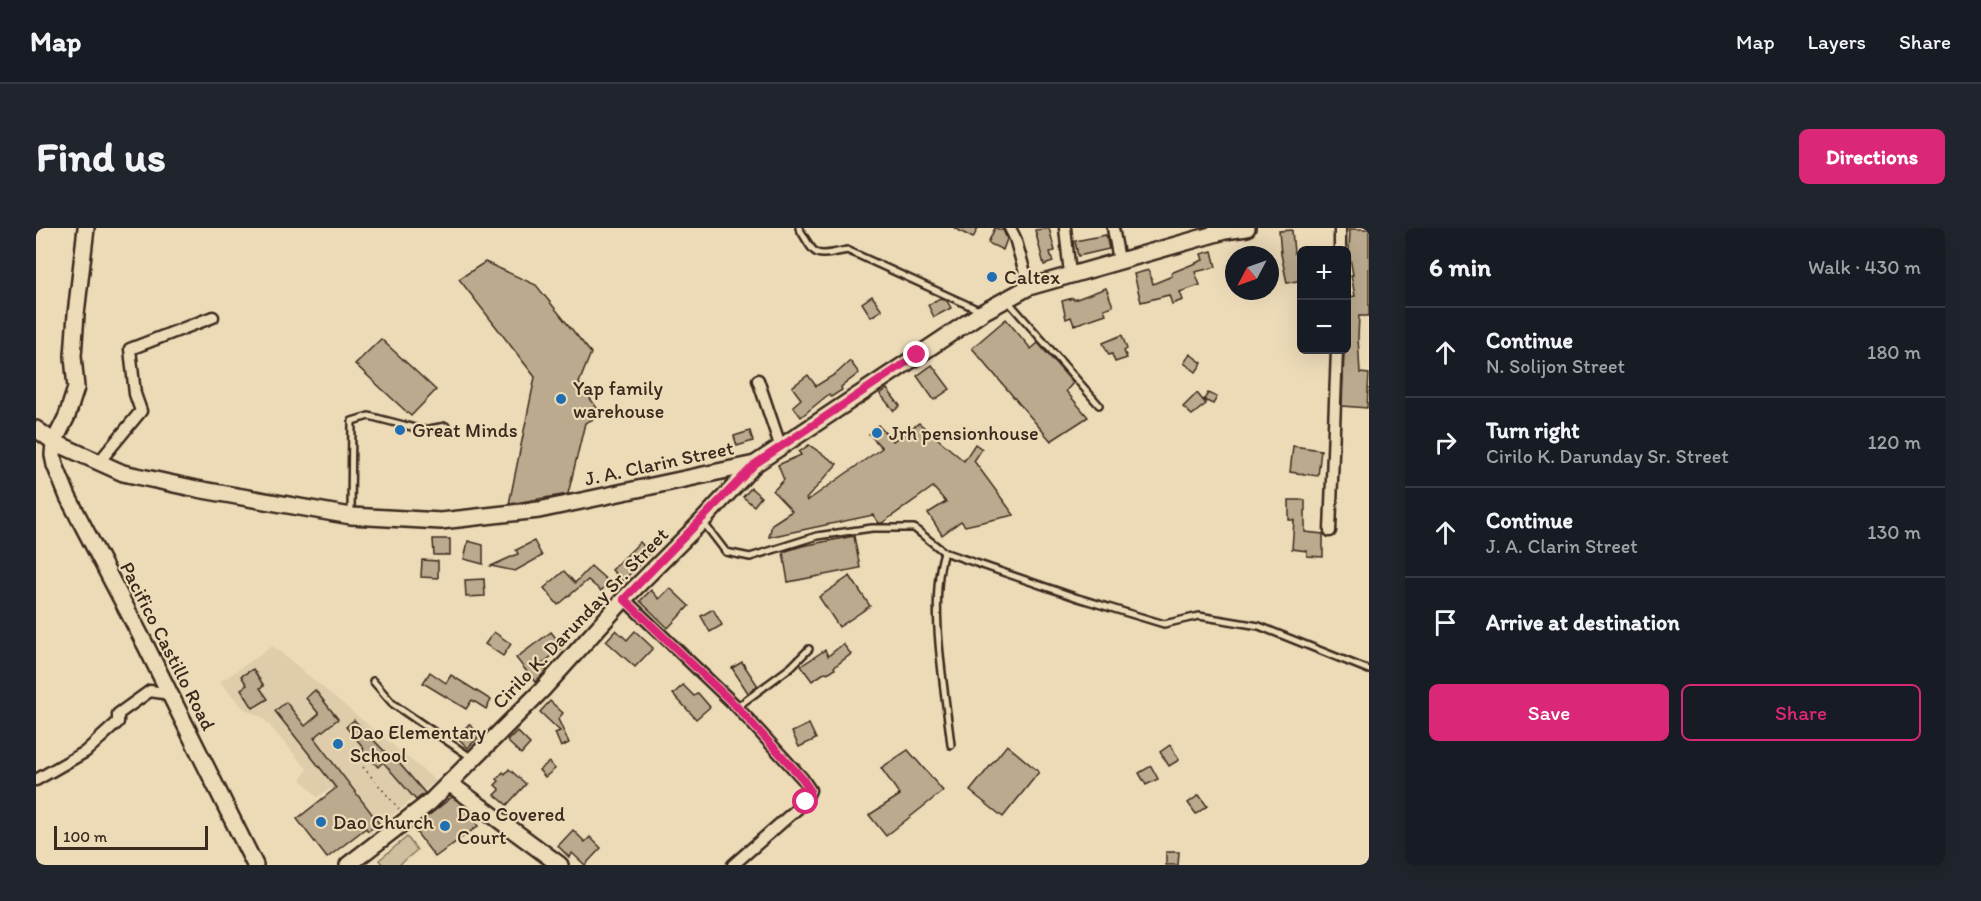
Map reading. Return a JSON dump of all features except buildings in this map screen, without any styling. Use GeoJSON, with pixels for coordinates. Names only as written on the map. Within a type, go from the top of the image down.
{"type":"FeatureCollection","features":[{"type":"Feature","properties":{"kind":"main road"},"geometry":{"type":"LineString","coordinates":[[54,442],[67,416],[76,388],[74,345],[86,228]]}},
{"type":"Feature","properties":{"kind":"main road","name":"J. A. Clarin Street"},"geometry":{"type":"LineString","coordinates":[[36,429],[54,442],[123,473],[197,489],[351,516],[441,520],[539,510],[755,464],[983,312],[1029,287],[1225,230],[1247,228]]}},
{"type":"Feature","properties":{"kind":"main road","name":"Pacifico Castillo Road"},"geometry":{"type":"LineString","coordinates":[[54,442],[55,465],[68,497],[255,865]]}},
{"type":"Feature","properties":{"kind":"main road","name":"Cirilo K. Darunday Sr. Street"},"geometry":{"type":"LineString","coordinates":[[353,864],[430,802],[543,690],[624,599],[755,464]]}},
{"type":"Feature","properties":{"kind":"main road"},"geometry":{"type":"LineString","coordinates":[[448,783],[560,865]]}},
{"type":"Feature","properties":{"kind":"street"},"geometry":{"type":"LineString","coordinates":[[1010,228],[1029,287]]}},
{"type":"Feature","properties":{"kind":"street"},"geometry":{"type":"LineString","coordinates":[[1065,228],[1070,274]]}},
{"type":"Feature","properties":{"kind":"street"},"geometry":{"type":"LineString","coordinates":[[1113,228],[1119,260]]}},
{"type":"Feature","properties":{"kind":"street"},"geometry":{"type":"LineString","coordinates":[[1340,228],[1340,246]]}},
{"type":"Feature","properties":{"kind":"street"},"geometry":{"type":"LineString","coordinates":[[99,462],[141,411],[135,394],[130,349],[195,326],[213,317]]}},
{"type":"Feature","properties":{"kind":"street"},"geometry":{"type":"LineString","coordinates":[[1330,531],[1337,354]]}},
{"type":"Feature","properties":{"kind":"street"},"geometry":{"type":"LineString","coordinates":[[758,380],[781,448]]}},
{"type":"Feature","properties":{"kind":"street"},"geometry":{"type":"LineString","coordinates":[[624,599],[737,707],[802,778],[810,790],[806,802],[733,865]]}},
{"type":"Feature","properties":{"kind":"street"},"geometry":{"type":"LineString","coordinates":[[36,780],[85,752],[118,722],[118,714],[150,691],[170,694]]}},
{"type":"Feature","properties":{"kind":"lane"},"geometry":{"type":"LineString","coordinates":[[799,228],[809,247],[816,254],[824,255],[848,250],[983,312]]}},
{"type":"Feature","properties":{"kind":"lane"},"geometry":{"type":"LineString","coordinates":[[1006,299],[1098,405]]}},
{"type":"Feature","properties":{"kind":"lane"},"geometry":{"type":"LineString","coordinates":[[351,516],[352,421],[369,416],[423,430],[446,426]]}},
{"type":"Feature","properties":{"kind":"lane"},"geometry":{"type":"LineString","coordinates":[[702,520],[726,552],[750,557],[818,536],[872,528],[914,528],[944,552],[1078,598],[1164,624],[1199,616],[1259,626],[1369,670]]}},
{"type":"Feature","properties":{"kind":"lane"},"geometry":{"type":"LineString","coordinates":[[944,552],[939,569],[939,630],[951,745]]}},
{"type":"Feature","properties":{"kind":"lane"},"geometry":{"type":"LineString","coordinates":[[737,707],[791,667],[810,649]]}},
{"type":"Feature","properties":{"kind":"lane"},"geometry":{"type":"LineString","coordinates":[[373,681],[393,704],[473,759]]}},
{"type":"Feature","properties":{"kind":"path"},"geometry":{"type":"LineString","coordinates":[[363,767],[407,819]]}},
{"type":"Feature","properties":{"kind":"shaded area","name":"Dao Elementary School"},"geometry":{"type":"Polygon","coordinates":[[[273,646],[436,781],[368,834],[331,788],[317,797],[301,779],[307,769],[263,718],[243,708],[220,682],[273,646]]]}},
{"type":"Feature","properties":{"kind":"shaded area"},"geometry":{"type":"Polygon","coordinates":[[[407,837],[417,850],[399,865],[383,865],[379,860],[407,837]]]}},
{"type":"Feature","properties":{"kind":"place","name":"Caltex"},"geometry":{"type":"Point","coordinates":[992,277]}},
{"type":"Feature","properties":{"kind":"place","name":"Yap family warehouse"},"geometry":{"type":"Point","coordinates":[561,399]}},
{"type":"Feature","properties":{"kind":"place","name":"Great Minds"},"geometry":{"type":"Point","coordinates":[400,430]}},
{"type":"Feature","properties":{"kind":"place","name":"Jrh pensionhouse"},"geometry":{"type":"Point","coordinates":[877,433]}},
{"type":"Feature","properties":{"kind":"place","name":"Dao Elementary School"},"geometry":{"type":"Point","coordinates":[338,744]}},
{"type":"Feature","properties":{"kind":"place","name":"Dao Church"},"geometry":{"type":"Point","coordinates":[321,822]}},
{"type":"Feature","properties":{"kind":"place","name":"Dao Covered Court"},"geometry":{"type":"Point","coordinates":[445,826]}},
{"type":"Feature","properties":{"kind":"route"},"geometry":{"type":"LineString","coordinates":[[806,802],[810,790],[802,778],[737,707],[624,599],[755,464],[917,355]]}}]}
